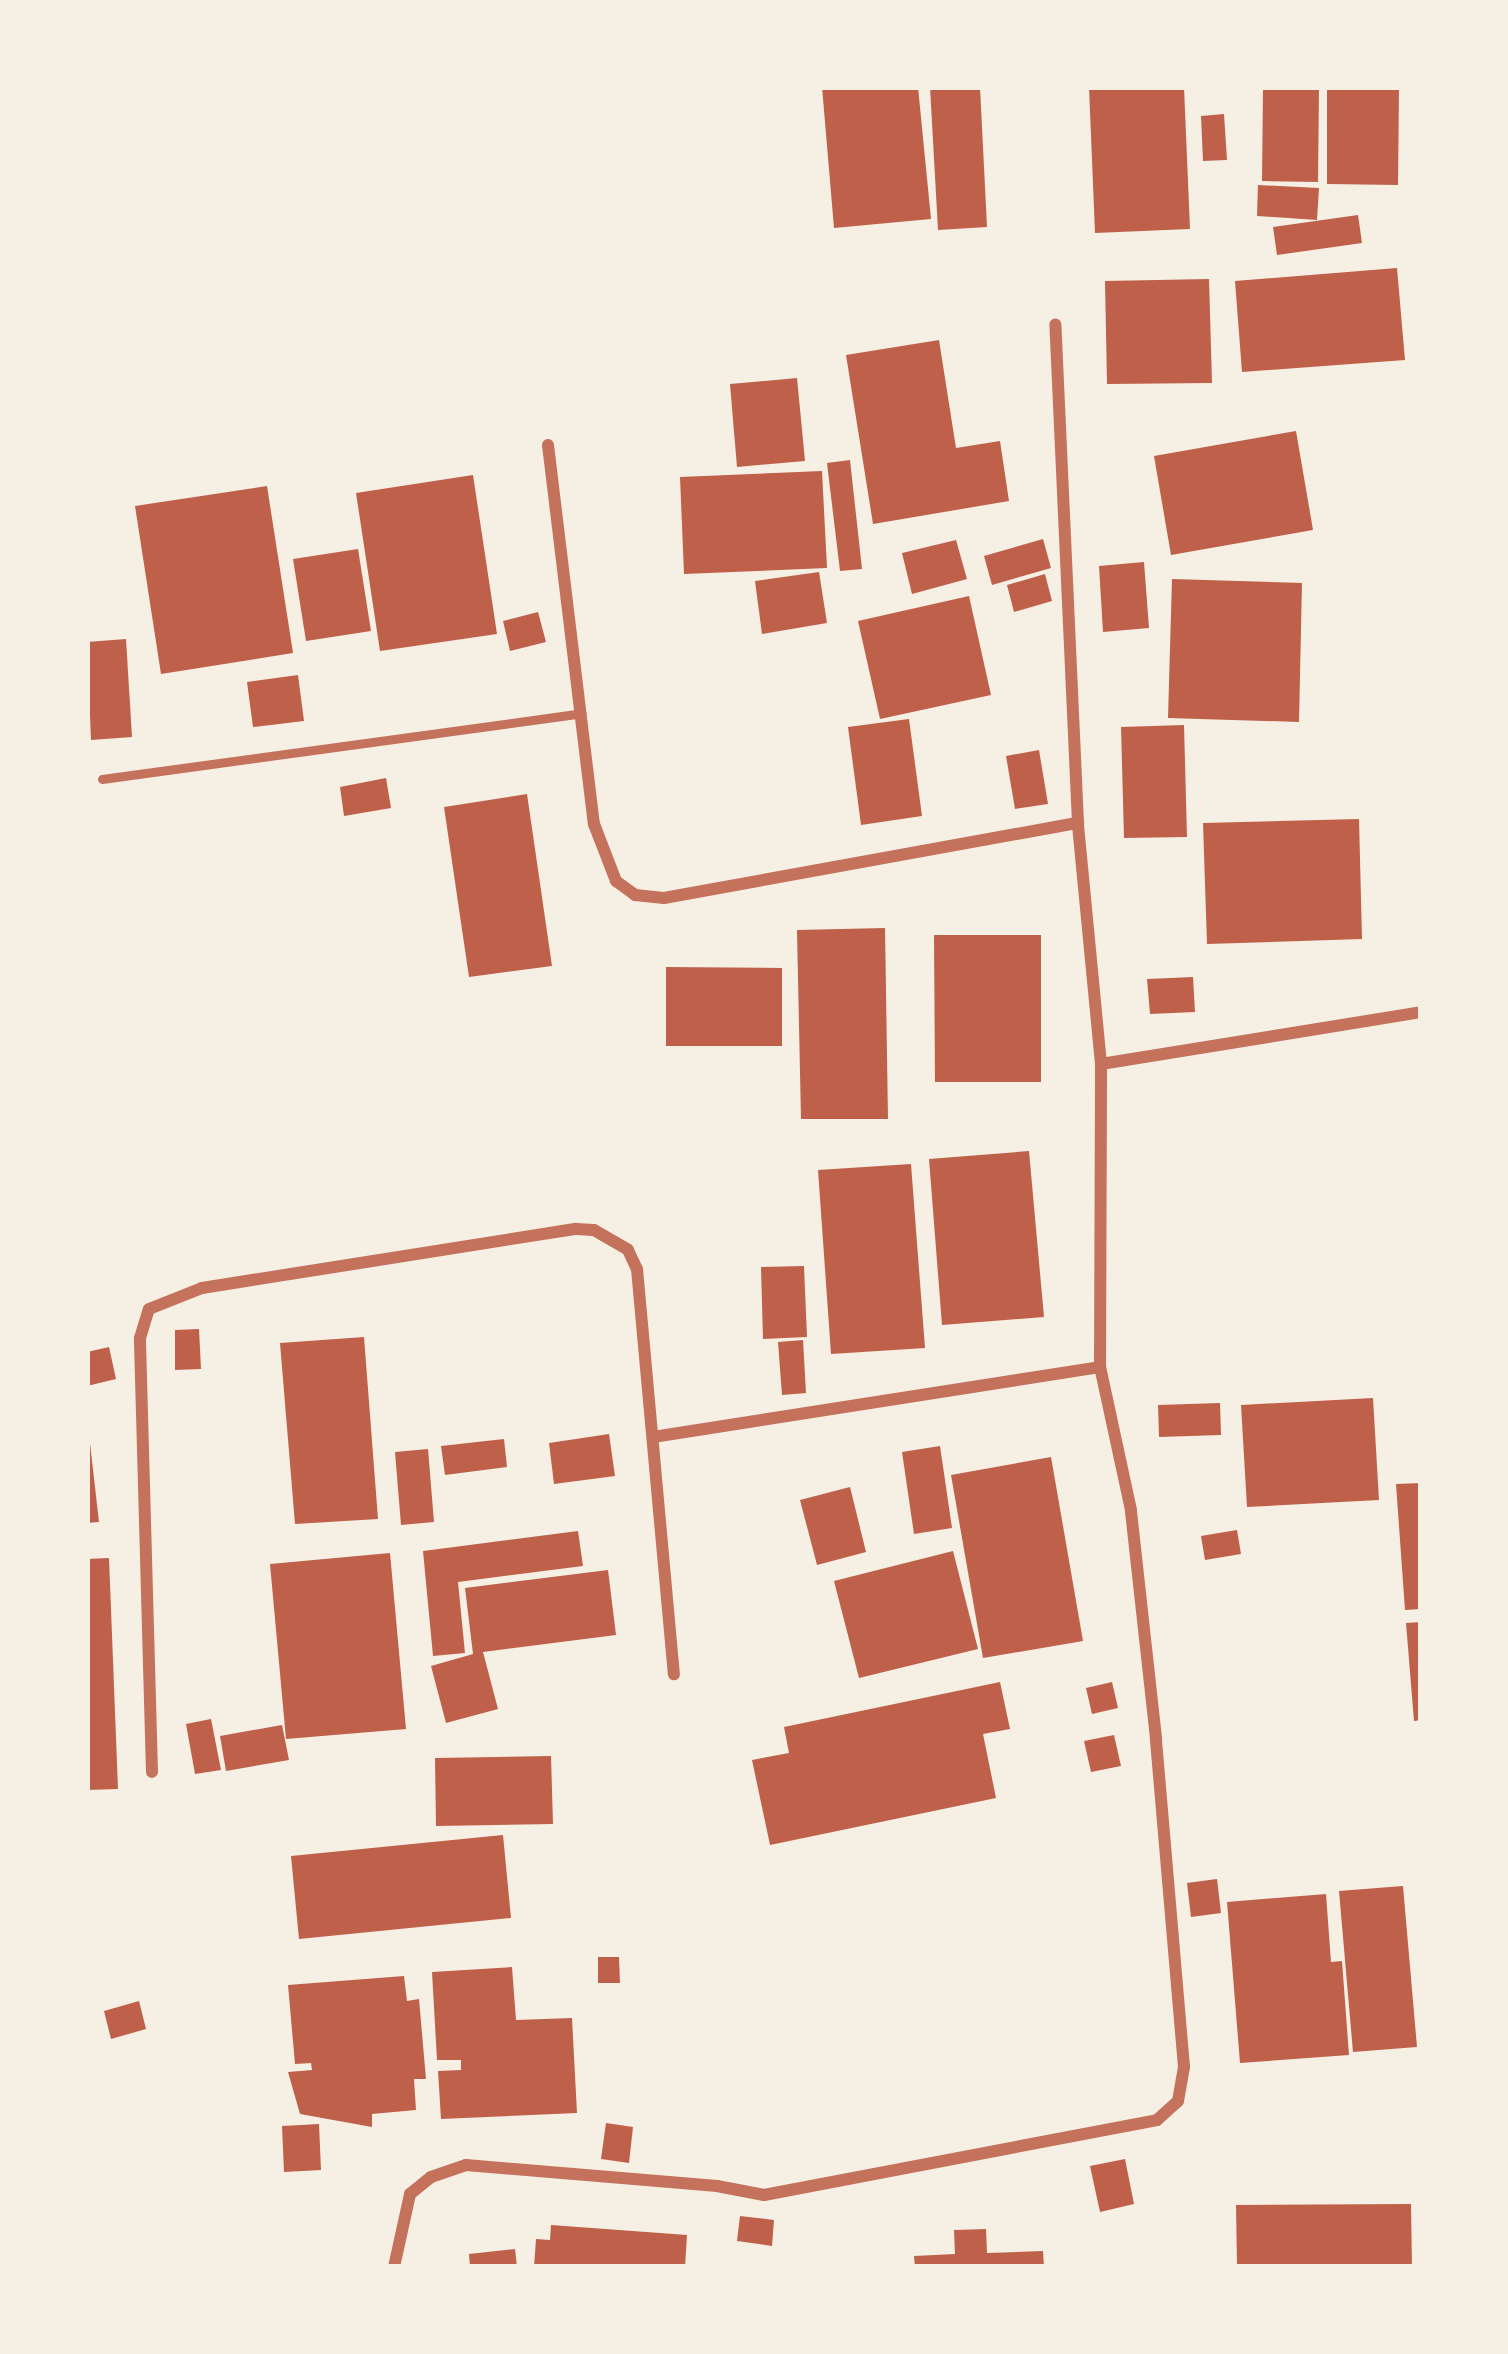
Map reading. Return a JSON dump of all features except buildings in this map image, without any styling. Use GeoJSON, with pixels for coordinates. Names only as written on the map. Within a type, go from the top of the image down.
{"type":"FeatureCollection","features":[{"type":"Feature","properties":{"kind":"street"},"geometry":{"type":"LineString","coordinates":[[394,2267],[410,2194],[431,2177],[466,2165],[784,2193],[1157,2120],[1178,2101],[1184,2067],[1134,1533],[1100,1366],[1101,1064],[1078,823],[1055,326]]}},
{"type":"Feature","properties":{"kind":"street"},"geometry":{"type":"LineString","coordinates":[[548,445],[594,824],[616,881],[635,895],[664,898],[1078,823]]}},
{"type":"Feature","properties":{"kind":"street"},"geometry":{"type":"LineString","coordinates":[[1101,1064],[1421,1012]]}},
{"type":"Feature","properties":{"kind":"street"},"geometry":{"type":"LineString","coordinates":[[152,1772],[138,1378],[149,1309],[202,1288],[594,1230],[628,1250],[637,1269],[674,1674]]}},
{"type":"Feature","properties":{"kind":"street"},"geometry":{"type":"LineString","coordinates":[[653,1437],[1100,1366]]}},
{"type":"Feature","properties":{"kind":"lane"},"geometry":{"type":"LineString","coordinates":[[102,778],[580,712]]}}]}
